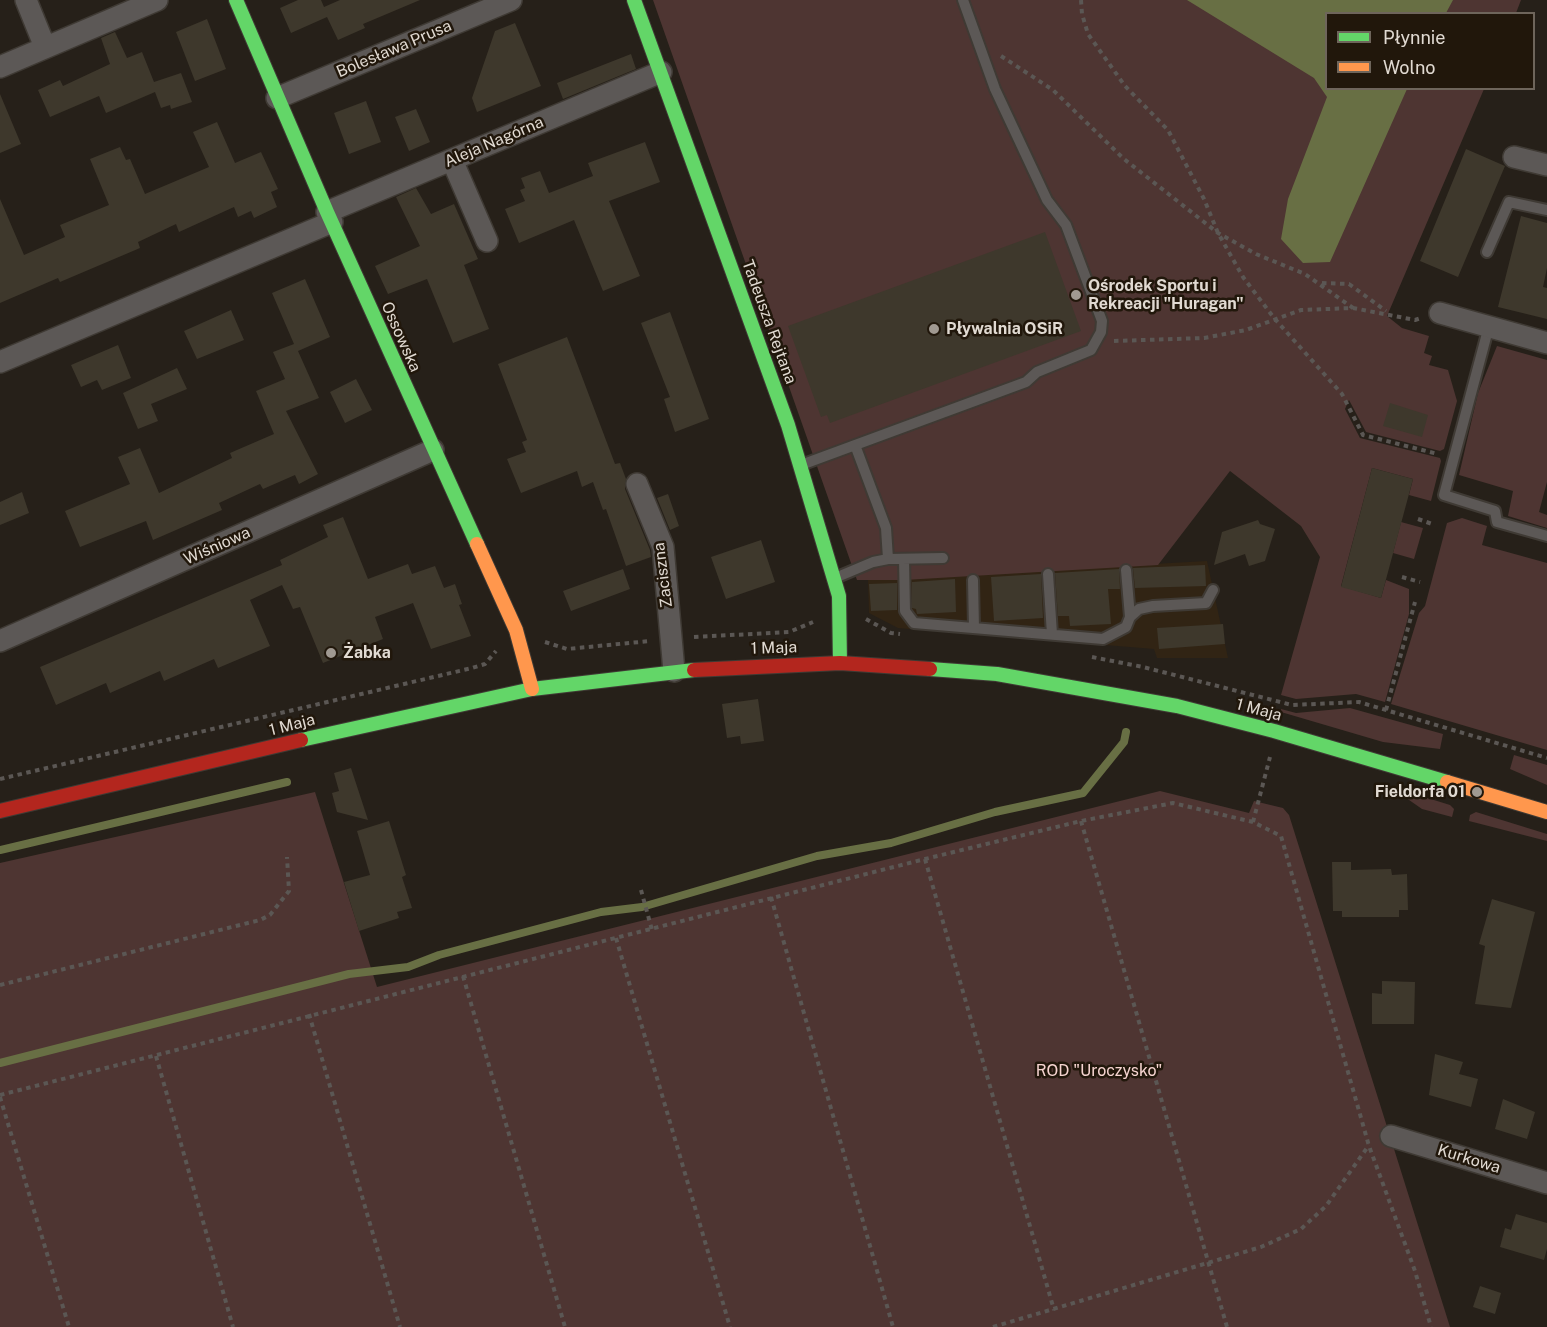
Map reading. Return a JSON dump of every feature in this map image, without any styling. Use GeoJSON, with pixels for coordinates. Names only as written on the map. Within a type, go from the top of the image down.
{"type":"FeatureCollection","features":[{"type":"Feature","properties":{"kind":"main road","name":"Ossowska"},"geometry":{"type":"LineString","coordinates":[[236,0],[329,217],[516,630],[532,689]]}},
{"type":"Feature","properties":{"kind":"main road","name":"Tadeusza Rejtana"},"geometry":{"type":"LineString","coordinates":[[634,0],[788,425],[834,578],[839,604],[840,663]]}},
{"type":"Feature","properties":{"kind":"main road","name":"1 Maja"},"geometry":{"type":"LineString","coordinates":[[0,811],[370,723],[532,689],[674,671],[773,664],[840,663],[997,674],[1177,706],[1274,731],[1547,812]]}},
{"type":"Feature","properties":{"kind":"street"},"geometry":{"type":"LineString","coordinates":[[26,0],[45,47]]}},
{"type":"Feature","properties":{"kind":"street"},"geometry":{"type":"LineString","coordinates":[[0,67],[157,0]]}},
{"type":"Feature","properties":{"kind":"street","name":"Bolesława Prusa"},"geometry":{"type":"LineString","coordinates":[[277,98],[511,0]]}},
{"type":"Feature","properties":{"kind":"street","name":"Aleja Nagórna"},"geometry":{"type":"LineString","coordinates":[[0,362],[329,217],[452,160],[661,72]]}},
{"type":"Feature","properties":{"kind":"street"},"geometry":{"type":"LineString","coordinates":[[1514,157],[1547,165]]}},
{"type":"Feature","properties":{"kind":"street"},"geometry":{"type":"LineString","coordinates":[[452,160],[487,241]]}},
{"type":"Feature","properties":{"kind":"street"},"geometry":{"type":"LineString","coordinates":[[1440,314],[1547,343]]}},
{"type":"Feature","properties":{"kind":"street","name":"Wiśniowa"},"geometry":{"type":"LineString","coordinates":[[0,641],[433,450]]}},
{"type":"Feature","properties":{"kind":"street","name":"Zaciszna"},"geometry":{"type":"LineString","coordinates":[[638,484],[663,547],[674,671]]}},
{"type":"Feature","properties":{"kind":"street","name":"Kurkowa"},"geometry":{"type":"LineString","coordinates":[[1391,1136],[1547,1183]]}},
{"type":"Feature","properties":{"kind":"lane"},"geometry":{"type":"LineString","coordinates":[[799,466],[1026,382],[1037,372],[1082,355],[1097,341],[1101,321],[1066,225],[1047,201],[995,89],[963,0]]}},
{"type":"Feature","properties":{"kind":"lane"},"geometry":{"type":"LineString","coordinates":[[1487,252],[1509,202],[1547,210]]}},
{"type":"Feature","properties":{"kind":"lane"},"geometry":{"type":"LineString","coordinates":[[1488,326],[1444,495],[1495,511],[1497,522],[1547,536]]}},
{"type":"Feature","properties":{"kind":"lane"},"geometry":{"type":"LineString","coordinates":[[855,445],[886,528],[888,560]]}},
{"type":"Feature","properties":{"kind":"lane"},"geometry":{"type":"LineString","coordinates":[[834,578],[873,562],[944,558]]}},
{"type":"Feature","properties":{"kind":"lane"},"geometry":{"type":"LineString","coordinates":[[904,559],[905,611],[908,618],[915,623],[1103,639],[1113,636],[1126,627],[1130,617],[1139,609],[1206,603],[1213,590]]}},
{"type":"Feature","properties":{"kind":"lane"},"geometry":{"type":"LineString","coordinates":[[1126,570],[1130,617]]}},
{"type":"Feature","properties":{"kind":"lane"},"geometry":{"type":"LineString","coordinates":[[1048,574],[1052,634]]}},
{"type":"Feature","properties":{"kind":"lane"},"geometry":{"type":"LineString","coordinates":[[973,580],[974,628]]}},
{"type":"Feature","properties":{"kind":"path"},"geometry":{"type":"LineString","coordinates":[[1081,0],[1082,14],[1088,34],[1125,86],[1168,130],[1204,199],[1218,233],[1243,277],[1274,318],[1342,394],[1363,435],[1454,458]]}},
{"type":"Feature","properties":{"kind":"path"},"geometry":{"type":"LineString","coordinates":[[978,41],[1053,90],[1124,159],[1218,233],[1256,254],[1321,283],[1353,308]]}},
{"type":"Feature","properties":{"kind":"path"},"geometry":{"type":"LineString","coordinates":[[1321,283],[1349,284],[1388,313]]}},
{"type":"Feature","properties":{"kind":"path"},"geometry":{"type":"LineString","coordinates":[[1097,341],[1204,338],[1246,330],[1301,310],[1353,308],[1415,320],[1440,314]]}},
{"type":"Feature","properties":{"kind":"path"},"geometry":{"type":"LineString","coordinates":[[1418,519],[1436,525]]}},
{"type":"Feature","properties":{"kind":"path"},"geometry":{"type":"LineString","coordinates":[[1402,577],[1420,582]]}},
{"type":"Feature","properties":{"kind":"path"},"geometry":{"type":"LineString","coordinates":[[1386,710],[1415,602]]}},
{"type":"Feature","properties":{"kind":"path"},"geometry":{"type":"LineString","coordinates":[[0,779],[472,668],[485,664],[495,652],[503,648]]}},
{"type":"Feature","properties":{"kind":"path"},"geometry":{"type":"LineString","coordinates":[[1253,822],[1270,757]]}},
{"type":"Feature","properties":{"kind":"path"},"geometry":{"type":"LineString","coordinates":[[69,1327],[0,1096],[309,1014],[652,930],[771,897],[1081,821],[1173,803],[1253,822],[1281,836],[1369,1146],[1415,1271],[1431,1327]]}},
{"type":"Feature","properties":{"kind":"path"},"geometry":{"type":"LineString","coordinates":[[1081,821],[1227,1327]]}},
{"type":"Feature","properties":{"kind":"path"},"geometry":{"type":"LineString","coordinates":[[0,985],[260,920],[270,915],[289,891],[287,857]]}},
{"type":"Feature","properties":{"kind":"path"},"geometry":{"type":"LineString","coordinates":[[925,859],[1054,1310]]}},
{"type":"Feature","properties":{"kind":"path"},"geometry":{"type":"LineString","coordinates":[[641,890],[652,930]]}},
{"type":"Feature","properties":{"kind":"path"},"geometry":{"type":"LineString","coordinates":[[771,897],[893,1327]]}},
{"type":"Feature","properties":{"kind":"path"},"geometry":{"type":"LineString","coordinates":[[616,938],[730,1327]]}},
{"type":"Feature","properties":{"kind":"path"},"geometry":{"type":"LineString","coordinates":[[463,976],[565,1327]]}},
{"type":"Feature","properties":{"kind":"path"},"geometry":{"type":"LineString","coordinates":[[309,1014],[400,1327]]}},
{"type":"Feature","properties":{"kind":"path"},"geometry":{"type":"LineString","coordinates":[[156,1056],[232,1327]]}},
{"type":"Feature","properties":{"kind":"path"},"geometry":{"type":"LineString","coordinates":[[993,1327],[1261,1247],[1301,1228],[1326,1206],[1369,1146],[1391,1136]]}},
{"type":"Feature","properties":{"kind":"shaded area"},"geometry":{"type":"Polygon","coordinates":[[[1187,0],[1453,0],[1447,12],[1325,12],[1325,90],[1407,90],[1330,262],[1303,263],[1281,239],[1288,199],[1327,97],[1314,78],[1187,0]]]}},
{"type":"Feature","properties":{"kind":"shaded area"},"geometry":{"type":"Polygon","coordinates":[[[1207,561],[1228,658],[1157,658],[1154,649],[898,628],[869,613],[868,580],[1207,561]]]}},
{"type":"Feature","properties":{"kind":"green space","name":"Ośrodek Sportu i Rekreacji \"Huragan\""},"geometry":{"type":"Polygon","coordinates":[[[653,0],[1521,0],[1516,12],[1325,12],[1325,90],[1484,90],[1387,316],[1402,328],[1429,336],[1424,353],[1432,356],[1429,365],[1448,370],[1457,401],[1444,449],[1440,451],[1366,432],[1349,400],[1345,409],[1360,438],[1440,458],[1441,461],[1431,501],[1409,495],[1413,479],[1372,468],[1341,586],[1381,598],[1386,580],[1409,589],[1409,614],[1385,702],[1356,694],[1296,699],[1281,695],[1320,557],[1301,526],[1230,471],[1158,565],[904,580],[857,580],[653,0]]]}},
{"type":"Feature","properties":{"kind":"green space"},"geometry":{"type":"Polygon","coordinates":[[[1497,346],[1547,360],[1547,482],[1539,512],[1547,515],[1547,528],[1508,516],[1513,491],[1459,475],[1478,393],[1497,346]]]}},
{"type":"Feature","properties":{"kind":"green space"},"geometry":{"type":"Polygon","coordinates":[[[1462,518],[1487,526],[1482,545],[1547,563],[1547,750],[1391,704],[1419,613],[1425,606],[1447,523],[1462,518]]]}},
{"type":"Feature","properties":{"kind":"green space"},"geometry":{"type":"Polygon","coordinates":[[[1401,522],[1423,528],[1414,559],[1393,553],[1401,522]]]}},
{"type":"Feature","properties":{"kind":"green space"},"geometry":{"type":"Polygon","coordinates":[[[1350,708],[1443,734],[1440,749],[1383,742],[1281,712],[1281,709],[1296,713],[1350,708]]]}},
{"type":"Feature","properties":{"kind":"green space"},"geometry":{"type":"Polygon","coordinates":[[[1514,755],[1547,765],[1547,785],[1510,769],[1514,755]]]}},
{"type":"Feature","properties":{"kind":"green space","name":"ROD \"Uroczysko\""},"geometry":{"type":"Polygon","coordinates":[[[1160,791],[1249,813],[1254,801],[1283,808],[1289,815],[1450,1327],[0,1327],[0,863],[315,792],[377,987],[1160,791]]]}},
{"type":"Feature","properties":{"kind":"green space"},"geometry":{"type":"Polygon","coordinates":[[[1405,791],[1450,805],[1454,809],[1452,817],[1422,809],[1399,793],[1405,791]]]}},
{"type":"Feature","properties":{"kind":"green space"},"geometry":{"type":"Polygon","coordinates":[[[1476,812],[1547,834],[1547,841],[1469,821],[1470,815],[1476,812]]]}},
{"type":"Feature","properties":{"kind":"building"},"geometry":{"type":"Polygon","coordinates":[[[298,0],[321,0],[324,7],[340,0],[420,0],[363,24],[365,28],[338,40],[327,17],[291,33],[280,8],[298,0]]]}},
{"type":"Feature","properties":{"kind":"building"},"geometry":{"type":"Polygon","coordinates":[[[207,19],[226,69],[195,81],[176,32],[207,19]]]}},
{"type":"Feature","properties":{"kind":"building"},"geometry":{"type":"Polygon","coordinates":[[[515,23],[541,86],[477,112],[472,98],[495,31],[515,23]]]}},
{"type":"Feature","properties":{"kind":"building"},"geometry":{"type":"Polygon","coordinates":[[[115,32],[127,58],[142,52],[154,82],[181,73],[192,102],[171,109],[170,105],[161,108],[155,92],[106,113],[99,96],[50,117],[38,90],[60,80],[63,86],[110,64],[101,38],[115,32]]]}},
{"type":"Feature","properties":{"kind":"building"},"geometry":{"type":"Polygon","coordinates":[[[631,54],[636,69],[563,99],[557,83],[631,54]]]}},
{"type":"Feature","properties":{"kind":"building"},"geometry":{"type":"Polygon","coordinates":[[[0,94],[21,144],[0,153],[0,94]]]}},
{"type":"Feature","properties":{"kind":"building"},"geometry":{"type":"Polygon","coordinates":[[[366,101],[381,142],[349,154],[334,113],[366,101]]]}},
{"type":"Feature","properties":{"kind":"building"},"geometry":{"type":"Polygon","coordinates":[[[416,109],[430,142],[409,151],[395,117],[416,109]]]}},
{"type":"Feature","properties":{"kind":"building"},"geometry":{"type":"Polygon","coordinates":[[[217,122],[235,163],[261,152],[278,189],[271,192],[277,207],[254,218],[251,211],[238,217],[234,207],[179,232],[176,224],[138,242],[140,248],[60,282],[58,278],[0,303],[0,199],[24,255],[65,237],[60,225],[109,205],[90,159],[120,147],[126,160],[130,159],[145,194],[209,167],[193,132],[217,122]]]}},
{"type":"Feature","properties":{"kind":"building"},"geometry":{"type":"Polygon","coordinates":[[[645,142],[660,182],[609,201],[640,276],[603,291],[574,220],[519,243],[505,209],[525,201],[520,190],[525,188],[521,178],[540,171],[549,193],[593,176],[588,163],[645,142]]]}},
{"type":"Feature","properties":{"kind":"building"},"geometry":{"type":"Polygon","coordinates":[[[1466,149],[1505,166],[1458,277],[1420,261],[1466,149]]]}},
{"type":"Feature","properties":{"kind":"building"},"geometry":{"type":"Polygon","coordinates":[[[416,188],[431,214],[454,204],[478,259],[464,265],[489,329],[453,343],[427,279],[388,294],[375,266],[420,246],[396,197],[416,188]]]}},
{"type":"Feature","properties":{"kind":"building"},"geometry":{"type":"Polygon","coordinates":[[[1521,216],[1547,223],[1547,268],[1543,287],[1547,288],[1547,319],[1498,307],[1521,216]]]}},
{"type":"Feature","properties":{"kind":"building","name":"Pływalnia OSiR"},"geometry":{"type":"Polygon","coordinates":[[[1045,232],[1081,331],[830,423],[827,415],[821,417],[788,326],[1045,232]]]}},
{"type":"Feature","properties":{"kind":"building"},"geometry":{"type":"Polygon","coordinates":[[[305,279],[330,337],[298,351],[319,398],[286,411],[318,474],[299,484],[295,475],[263,489],[260,484],[219,503],[222,510],[153,540],[146,521],[80,547],[65,511],[130,484],[118,457],[140,448],[159,493],[232,458],[230,453],[274,434],[256,391],[285,379],[273,352],[294,344],[272,293],[305,279]]]}},
{"type":"Feature","properties":{"kind":"building"},"geometry":{"type":"Polygon","coordinates":[[[231,310],[244,340],[197,359],[184,331],[231,310]]]}},
{"type":"Feature","properties":{"kind":"building"},"geometry":{"type":"Polygon","coordinates":[[[670,312],[709,419],[675,432],[664,399],[670,397],[641,323],[670,312]]]}},
{"type":"Feature","properties":{"kind":"building"},"geometry":{"type":"Polygon","coordinates":[[[567,337],[615,464],[620,463],[626,479],[625,489],[650,550],[651,557],[626,566],[606,509],[603,510],[593,482],[582,487],[577,471],[521,493],[507,459],[526,452],[522,442],[527,440],[498,364],[567,337]]]}},
{"type":"Feature","properties":{"kind":"building"},"geometry":{"type":"Polygon","coordinates":[[[118,345],[131,378],[102,390],[97,380],[81,387],[71,365],[118,345]]]}},
{"type":"Feature","properties":{"kind":"building"},"geometry":{"type":"Polygon","coordinates":[[[177,368],[187,389],[151,404],[158,421],[138,429],[123,393],[177,368]]]}},
{"type":"Feature","properties":{"kind":"building"},"geometry":{"type":"Polygon","coordinates":[[[356,379],[372,410],[345,423],[330,392],[356,379]]]}},
{"type":"Feature","properties":{"kind":"building"},"geometry":{"type":"Polygon","coordinates":[[[1390,403],[1428,415],[1422,437],[1383,426],[1390,403]]]}},
{"type":"Feature","properties":{"kind":"building"},"geometry":{"type":"Polygon","coordinates":[[[1372,468],[1413,479],[1381,598],[1341,587],[1372,468]]]}},
{"type":"Feature","properties":{"kind":"building"},"geometry":{"type":"Polygon","coordinates":[[[22,492],[29,513],[0,525],[0,502],[22,492]]]}},
{"type":"Feature","properties":{"kind":"building"},"geometry":{"type":"Polygon","coordinates":[[[668,494],[679,526],[670,530],[657,498],[668,494]]]}},
{"type":"Feature","properties":{"kind":"building"},"geometry":{"type":"Polygon","coordinates":[[[343,517],[368,579],[408,564],[412,574],[435,566],[444,588],[455,584],[462,604],[459,605],[471,636],[431,649],[413,603],[375,617],[383,639],[323,663],[300,607],[293,609],[282,585],[250,600],[270,646],[218,668],[214,659],[164,681],[160,671],[110,693],[106,683],[56,705],[40,667],[282,565],[280,560],[328,537],[323,525],[343,517]]]}},
{"type":"Feature","properties":{"kind":"building"},"geometry":{"type":"Polygon","coordinates":[[[1258,520],[1260,524],[1275,529],[1265,561],[1249,566],[1245,554],[1214,565],[1222,532],[1258,520]]]}},
{"type":"Feature","properties":{"kind":"building"},"geometry":{"type":"Polygon","coordinates":[[[761,540],[775,582],[726,599],[711,557],[761,540]]]}},
{"type":"Feature","properties":{"kind":"building"},"geometry":{"type":"Polygon","coordinates":[[[1205,565],[1206,586],[1135,588],[1133,568],[1205,565]]]}},
{"type":"Feature","properties":{"kind":"building"},"geometry":{"type":"Polygon","coordinates":[[[623,569],[630,589],[571,611],[563,591],[623,569]]]}},
{"type":"Feature","properties":{"kind":"building"},"geometry":{"type":"Polygon","coordinates":[[[1119,569],[1120,589],[1108,589],[1111,624],[1070,626],[1069,616],[1058,616],[1055,573],[1119,569]]]}},
{"type":"Feature","properties":{"kind":"building"},"geometry":{"type":"Polygon","coordinates":[[[1041,574],[1043,618],[994,621],[991,577],[1041,574]]]}},
{"type":"Feature","properties":{"kind":"building"},"geometry":{"type":"Polygon","coordinates":[[[955,579],[956,612],[917,614],[916,609],[912,608],[912,582],[955,579]]]}},
{"type":"Feature","properties":{"kind":"building"},"geometry":{"type":"Polygon","coordinates":[[[897,583],[897,610],[871,611],[869,584],[897,583]]]}},
{"type":"Feature","properties":{"kind":"building"},"geometry":{"type":"Polygon","coordinates":[[[1223,624],[1225,644],[1159,649],[1157,628],[1223,624]]]}},
{"type":"Feature","properties":{"kind":"building"},"geometry":{"type":"Polygon","coordinates":[[[758,699],[764,741],[741,744],[740,736],[727,738],[722,704],[758,699]]]}},
{"type":"Feature","properties":{"kind":"building"},"geometry":{"type":"Polygon","coordinates":[[[351,768],[368,820],[337,812],[332,793],[339,791],[334,773],[351,768]]]}},
{"type":"Feature","properties":{"kind":"building"},"geometry":{"type":"Polygon","coordinates":[[[389,821],[406,875],[402,877],[412,908],[397,912],[399,918],[359,931],[344,882],[370,875],[357,831],[389,821]]]}},
{"type":"Feature","properties":{"kind":"building"},"geometry":{"type":"Polygon","coordinates":[[[1332,862],[1351,862],[1351,870],[1391,869],[1392,875],[1407,874],[1408,910],[1399,910],[1399,917],[1342,917],[1342,911],[1333,911],[1332,862]]]}},
{"type":"Feature","properties":{"kind":"building"},"geometry":{"type":"Polygon","coordinates":[[[1492,899],[1535,912],[1511,1008],[1475,1004],[1485,946],[1479,944],[1492,899]]]}},
{"type":"Feature","properties":{"kind":"building"},"geometry":{"type":"Polygon","coordinates":[[[1382,981],[1415,982],[1414,1024],[1372,1024],[1372,993],[1382,994],[1382,981]]]}},
{"type":"Feature","properties":{"kind":"building"},"geometry":{"type":"Polygon","coordinates":[[[1435,1054],[1463,1062],[1459,1074],[1478,1079],[1471,1107],[1429,1095],[1435,1054]]]}},
{"type":"Feature","properties":{"kind":"building"},"geometry":{"type":"Polygon","coordinates":[[[1503,1099],[1535,1112],[1527,1139],[1495,1129],[1503,1099]]]}},
{"type":"Feature","properties":{"kind":"building"},"geometry":{"type":"Polygon","coordinates":[[[1516,1214],[1547,1223],[1547,1249],[1544,1260],[1500,1247],[1505,1228],[1511,1230],[1516,1214]]]}},
{"type":"Feature","properties":{"kind":"building"},"geometry":{"type":"Polygon","coordinates":[[[1480,1286],[1501,1293],[1495,1314],[1473,1307],[1480,1286]]]}},
{"type":"Feature","properties":{"kind":"waterway"},"geometry":{"type":"LineString","coordinates":[[0,1063],[349,974],[408,967],[439,955],[601,912],[642,907],[817,856],[891,843],[995,812],[1083,793],[1124,742],[1126,732]]}},
{"type":"Feature","properties":{"kind":"waterway"},"geometry":{"type":"LineString","coordinates":[[0,850],[287,782]]}},
{"type":"Feature","properties":{"kind":"traffic: fast"},"geometry":{"type":"LineString","coordinates":[[236,0],[327,212],[477,544]]}},
{"type":"Feature","properties":{"kind":"traffic: fast"},"geometry":{"type":"LineString","coordinates":[[634,0],[788,425],[839,596],[840,663]]}},
{"type":"Feature","properties":{"kind":"traffic: fast"},"geometry":{"type":"LineString","coordinates":[[930,669],[997,674],[1177,706],[1274,731],[1447,782]]}},
{"type":"Feature","properties":{"kind":"traffic: fast"},"geometry":{"type":"LineString","coordinates":[[301,740],[532,689],[694,670]]}},
{"type":"Feature","properties":{"kind":"traffic: slow"},"geometry":{"type":"LineString","coordinates":[[477,544],[516,630],[532,689]]}},
{"type":"Feature","properties":{"kind":"traffic: slow"},"geometry":{"type":"LineString","coordinates":[[1447,782],[1547,812]]}},
{"type":"Feature","properties":{"kind":"traffic: jam"},"geometry":{"type":"LineString","coordinates":[[694,670],[840,663],[930,669]]}},
{"type":"Feature","properties":{"kind":"traffic: jam"},"geometry":{"type":"LineString","coordinates":[[0,811],[301,740]]}},
{"type":"Feature","properties":{"kind":"place","name":"Ośrodek Sportu i Rekreacji \"Huragan\""},"geometry":{"type":"Point","coordinates":[1076,295]}},
{"type":"Feature","properties":{"kind":"place","name":"Pływalnia OSiR"},"geometry":{"type":"Point","coordinates":[934,329]}},
{"type":"Feature","properties":{"kind":"place","name":"Żabka"},"geometry":{"type":"Point","coordinates":[331,653]}},
{"type":"Feature","properties":{"kind":"place","name":"Fieldorfa 01"},"geometry":{"type":"Point","coordinates":[1477,792]}}]}
